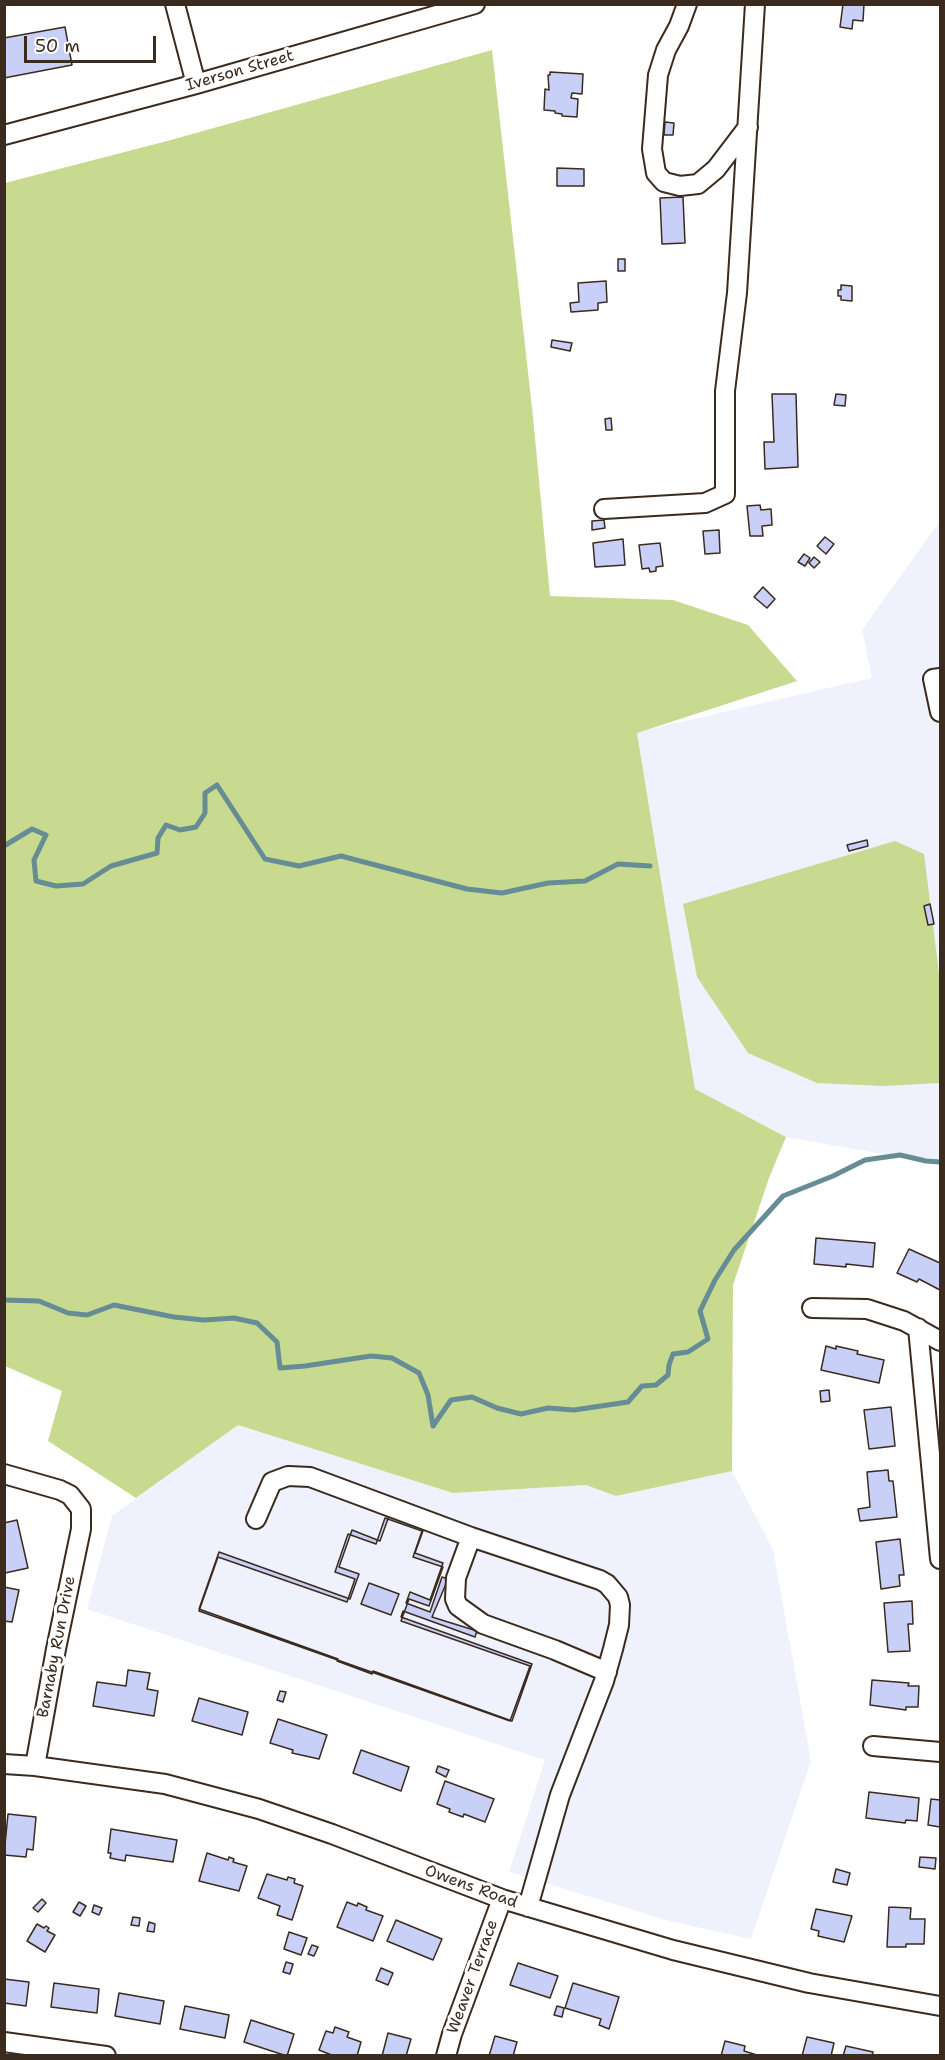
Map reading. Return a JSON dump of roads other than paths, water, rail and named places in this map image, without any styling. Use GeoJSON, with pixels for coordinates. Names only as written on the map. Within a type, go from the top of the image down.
{"type":"FeatureCollection","features":[{"type":"Feature","properties":{"kind":"street"},"geometry":{"type":"LineString","coordinates":[[175,4],[196,84]]}},
{"type":"Feature","properties":{"kind":"street","name":"Iverson Street"},"geometry":{"type":"LineString","coordinates":[[4,135],[196,84],[475,4]]}},
{"type":"Feature","properties":{"kind":"street"},"geometry":{"type":"LineString","coordinates":[[687,4],[679,26],[666,50],[658,75],[652,149],[656,173],[664,182],[680,186],[698,184],[716,169],[748,127]]}},
{"type":"Feature","properties":{"kind":"street"},"geometry":{"type":"LineString","coordinates":[[604,509],[705,503],[725,494],[724,391],[737,293],[756,4]]}},
{"type":"Feature","properties":{"kind":"street"},"geometry":{"type":"LineString","coordinates":[[940,678],[933,679],[940,712]]}},
{"type":"Feature","properties":{"kind":"street"},"geometry":{"type":"LineString","coordinates":[[812,1308],[867,1309],[904,1321],[940,1341]]}},
{"type":"Feature","properties":{"kind":"street"},"geometry":{"type":"LineString","coordinates":[[918,1328],[940,1559]]}},
{"type":"Feature","properties":{"kind":"street","name":"Barnaby Run Drive"},"geometry":{"type":"LineString","coordinates":[[4,1474],[60,1490],[70,1495],[81,1509],[81,1529],[35,1766]]}},
{"type":"Feature","properties":{"kind":"street"},"geometry":{"type":"LineString","coordinates":[[256,1519],[272,1482],[288,1476],[310,1477],[471,1537],[589,1575],[607,1584],[618,1597],[620,1625],[607,1672],[560,1795],[528,1907]]}},
{"type":"Feature","properties":{"kind":"street"},"geometry":{"type":"LineString","coordinates":[[471,1537],[456,1578],[455,1599],[458,1606],[483,1624],[563,1653],[607,1672]]}},
{"type":"Feature","properties":{"kind":"street"},"geometry":{"type":"LineString","coordinates":[[873,1746],[940,1752]]}},
{"type":"Feature","properties":{"kind":"street","name":"Owens Road"},"geometry":{"type":"LineString","coordinates":[[4,1764],[35,1766],[165,1784],[259,1809],[332,1834],[502,1899],[673,1950],[798,1981],[940,2006]]}},
{"type":"Feature","properties":{"kind":"street","name":"Weaver Terrace"},"geometry":{"type":"LineString","coordinates":[[447,2055],[452,2034],[502,1899]]}},
{"type":"Feature","properties":{"kind":"street"},"geometry":{"type":"LineString","coordinates":[[4,2042],[106,2055]]}},
{"type":"Feature","properties":{"kind":"waterway"},"geometry":{"type":"LineString","coordinates":[[4,846],[32,829],[46,835],[34,860],[36,881],[56,886],[83,884],[111,866],[157,853],[158,838],[166,825],[180,830],[196,827],[205,813],[205,793],[217,785],[265,859],[299,866],[341,856],[467,889],[502,893],[548,883],[585,881],[618,864],[650,866]]}},
{"type":"Feature","properties":{"kind":"waterway"},"geometry":{"type":"LineString","coordinates":[[4,1300],[39,1301],[68,1313],[87,1315],[114,1305],[174,1317],[204,1320],[234,1318],[257,1323],[277,1342],[280,1368],[371,1356],[392,1358],[419,1373],[428,1395],[433,1426],[451,1400],[472,1397],[497,1408],[521,1414],[548,1408],[574,1410],[628,1402],[642,1386],[656,1385],[668,1375],[673,1354],[688,1352],[708,1339],[700,1311],[715,1280],[734,1250],[783,1196],[865,1160],[900,1155],[940,1162]]}}]}
